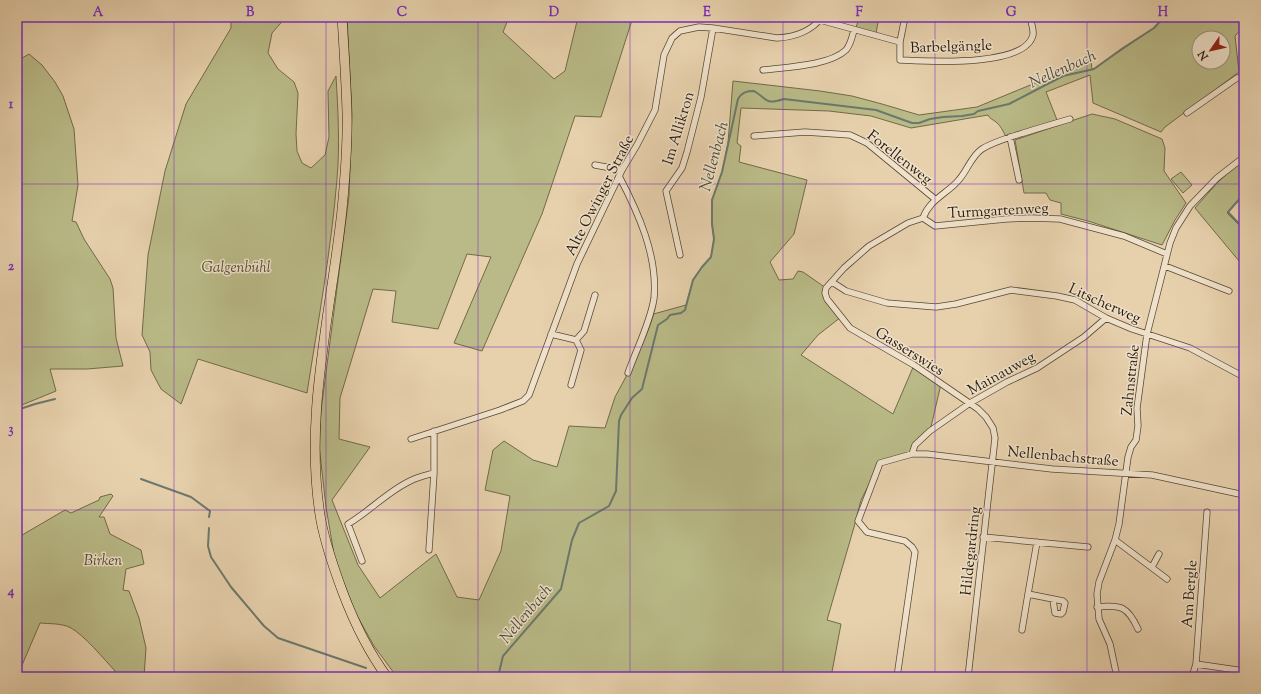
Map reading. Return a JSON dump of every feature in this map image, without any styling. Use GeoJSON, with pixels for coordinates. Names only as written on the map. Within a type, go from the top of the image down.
{"type":"FeatureCollection","features":[{"type":"Feature","properties":{"kind":"main road"},"geometry":{"type":"LineString","coordinates":[[342,17],[346,88],[347,146],[342,212],[316,412],[315,449],[318,498],[326,543],[336,575],[349,608],[366,643],[387,677]]}},
{"type":"Feature","properties":{"kind":"street"},"geometry":{"type":"LineString","coordinates":[[900,42],[905,17]]}},
{"type":"Feature","properties":{"kind":"street","name":"Barbelgängle"},"geometry":{"type":"LineString","coordinates":[[821,19],[854,30],[900,42],[900,60],[934,61],[981,60],[1013,54],[1027,45],[1033,34],[1030,17]]}},
{"type":"Feature","properties":{"kind":"street","name":"Alte Owinger Straße"},"geometry":{"type":"LineString","coordinates":[[411,439],[523,401],[529,395],[577,264],[622,170],[655,110],[664,55],[672,38],[680,30],[699,27],[777,38],[788,37],[801,33],[821,19]]}},
{"type":"Feature","properties":{"kind":"street","name":"Im Allikron"},"geometry":{"type":"LineString","coordinates":[[680,255],[666,191],[682,168],[687,152],[701,97],[714,28]]}},
{"type":"Feature","properties":{"kind":"street"},"geometry":{"type":"LineString","coordinates":[[763,70],[817,63],[833,58],[846,49],[851,43],[854,30]]}},
{"type":"Feature","properties":{"kind":"street"},"geometry":{"type":"LineString","coordinates":[[1187,113],[1237,78],[1244,77]]}},
{"type":"Feature","properties":{"kind":"street"},"geometry":{"type":"LineString","coordinates":[[832,282],[851,261],[869,246],[908,223],[923,218],[926,211],[935,199],[956,184],[963,176],[976,155],[983,148],[1010,137],[1070,119]]}},
{"type":"Feature","properties":{"kind":"street","name":"Forellenweg"},"geometry":{"type":"LineString","coordinates":[[754,136],[805,132],[850,135],[867,143],[935,199]]}},
{"type":"Feature","properties":{"kind":"street"},"geometry":{"type":"LineString","coordinates":[[1010,137],[1019,180]]}},
{"type":"Feature","properties":{"kind":"street","name":"Zahnstraße"},"geometry":{"type":"LineString","coordinates":[[1117,677],[1110,644],[1099,619],[1097,594],[1099,582],[1115,540],[1127,473],[1128,457],[1131,447],[1136,440],[1138,426],[1137,408],[1147,334],[1170,243],[1176,228],[1190,206],[1217,178],[1244,157]]}},
{"type":"Feature","properties":{"kind":"street"},"geometry":{"type":"LineString","coordinates":[[595,165],[622,170]]}},
{"type":"Feature","properties":{"kind":"street"},"geometry":{"type":"LineString","coordinates":[[619,176],[629,195],[646,238],[650,253],[654,282],[654,299],[650,315],[628,373]]}},
{"type":"Feature","properties":{"kind":"street","name":"Turmgartenweg"},"geometry":{"type":"LineString","coordinates":[[923,218],[935,226],[1006,219],[1060,219],[1124,236],[1167,254]]}},
{"type":"Feature","properties":{"kind":"street"},"geometry":{"type":"LineString","coordinates":[[1165,266],[1228,291]]}},
{"type":"Feature","properties":{"kind":"street","name":"Gasserswies"},"geometry":{"type":"LineString","coordinates":[[832,282],[826,288],[824,293],[850,328],[914,365],[978,409],[986,417],[993,428]]}},
{"type":"Feature","properties":{"kind":"street","name":"Litscherweg"},"geometry":{"type":"LineString","coordinates":[[832,282],[846,291],[887,303],[936,307],[956,304],[1011,290],[1044,293],[1075,300],[1106,318],[1147,334],[1190,348],[1244,377]]}},
{"type":"Feature","properties":{"kind":"street"},"geometry":{"type":"LineString","coordinates":[[576,340],[584,331],[595,295]]}},
{"type":"Feature","properties":{"kind":"street","name":"Mainauweg"},"geometry":{"type":"LineString","coordinates":[[912,454],[915,445],[930,431],[970,404],[1007,382],[1037,368],[1084,337],[1106,318]]}},
{"type":"Feature","properties":{"kind":"street"},"geometry":{"type":"LineString","coordinates":[[551,334],[576,340],[581,350],[571,385]]}},
{"type":"Feature","properties":{"kind":"street","name":"Hildegardring"},"geometry":{"type":"LineString","coordinates":[[968,677],[983,537],[993,462],[995,438],[993,428]]}},
{"type":"Feature","properties":{"kind":"street"},"geometry":{"type":"LineString","coordinates":[[429,550],[434,473],[434,430]]}},
{"type":"Feature","properties":{"kind":"street","name":"Nellenbachstraße"},"geometry":{"type":"LineString","coordinates":[[897,677],[915,552],[905,541],[868,532],[858,521],[880,463],[912,454],[927,454],[1052,469],[1113,474],[1127,473],[1152,475],[1244,495]]}},
{"type":"Feature","properties":{"kind":"street"},"geometry":{"type":"LineString","coordinates":[[362,561],[348,524],[362,516],[382,498],[397,488],[412,480],[434,473]]}},
{"type":"Feature","properties":{"kind":"street","name":"Am Bergle"},"geometry":{"type":"LineString","coordinates":[[1192,677],[1196,664],[1207,512]]}},
{"type":"Feature","properties":{"kind":"street"},"geometry":{"type":"LineString","coordinates":[[983,537],[1088,547]]}},
{"type":"Feature","properties":{"kind":"street"},"geometry":{"type":"LineString","coordinates":[[1115,540],[1167,578]]}},
{"type":"Feature","properties":{"kind":"street"},"geometry":{"type":"LineString","coordinates":[[1022,630],[1037,542]]}},
{"type":"Feature","properties":{"kind":"street"},"geometry":{"type":"LineString","coordinates":[[1152,567],[1159,554]]}},
{"type":"Feature","properties":{"kind":"street"},"geometry":{"type":"LineString","coordinates":[[1028,594],[1053,600]]}},
{"type":"Feature","properties":{"kind":"street"},"geometry":{"type":"LineString","coordinates":[[1097,607],[1112,605],[1121,608],[1130,614],[1138,629]]}},
{"type":"Feature","properties":{"kind":"street"},"geometry":{"type":"LineString","coordinates":[[1196,664],[1244,671]]}},
{"type":"Feature","properties":{"kind":"green space","name":"Galgenbühl"},"geometry":{"type":"Polygon","coordinates":[[[231,17],[286,17],[272,33],[268,53],[278,69],[294,82],[298,93],[296,134],[297,151],[302,163],[311,168],[325,155],[329,137],[328,91],[336,76],[338,153],[337,179],[331,233],[307,393],[198,359],[181,404],[161,389],[151,370],[150,352],[142,335],[148,255],[165,171],[186,104],[231,28],[231,17]]]}},
{"type":"Feature","properties":{"kind":"green space"},"geometry":{"type":"Polygon","coordinates":[[[347,17],[509,17],[503,32],[554,79],[565,71],[578,17],[633,17],[601,117],[575,116],[542,214],[482,351],[454,343],[491,257],[467,254],[438,329],[392,322],[396,291],[373,289],[340,398],[339,439],[370,447],[332,500],[358,565],[380,598],[436,554],[457,597],[479,600],[501,551],[510,496],[485,490],[493,450],[504,441],[533,460],[557,467],[569,426],[605,428],[615,397],[628,373],[650,315],[686,305],[693,280],[711,257],[714,239],[712,224],[712,200],[722,172],[728,143],[733,81],[852,96],[919,115],[977,107],[1091,60],[1092,70],[1154,28],[1164,17],[1238,17],[1238,22],[1243,27],[1235,36],[1239,72],[1165,127],[1161,132],[1093,103],[1090,75],[1046,92],[1057,120],[1006,137],[999,125],[988,115],[911,128],[871,116],[829,111],[741,108],[737,143],[741,146],[739,162],[807,180],[794,234],[770,262],[779,280],[793,279],[798,271],[803,272],[826,288],[825,293],[841,317],[818,335],[801,355],[893,414],[914,365],[941,384],[930,431],[922,438],[912,454],[880,463],[861,500],[827,620],[841,624],[831,677],[397,677],[374,646],[355,612],[335,560],[326,507],[319,445],[321,411],[349,196],[352,114],[347,17]]]}},
{"type":"Feature","properties":{"kind":"green space"},"geometry":{"type":"Polygon","coordinates":[[[859,17],[879,17],[876,33],[856,28],[859,17]]]}},
{"type":"Feature","properties":{"kind":"green space"},"geometry":{"type":"Polygon","coordinates":[[[29,54],[42,65],[55,82],[63,96],[74,129],[78,185],[72,221],[76,222],[84,239],[110,279],[113,288],[116,338],[123,366],[87,369],[50,369],[56,391],[17,407],[17,61],[29,54]]]}},
{"type":"Feature","properties":{"kind":"green space"},"geometry":{"type":"Polygon","coordinates":[[[1092,114],[1115,119],[1162,139],[1165,148],[1164,171],[1186,203],[1162,245],[1088,221],[1061,214],[1061,203],[1050,200],[1046,193],[1024,193],[1015,140],[1092,114]]]}},
{"type":"Feature","properties":{"kind":"green space"},"geometry":{"type":"Polygon","coordinates":[[[1244,159],[1244,193],[1227,213],[1244,230],[1244,267],[1195,208],[1218,182],[1244,159]]]}},
{"type":"Feature","properties":{"kind":"green space"},"geometry":{"type":"Polygon","coordinates":[[[1181,172],[1192,185],[1183,193],[1171,179],[1181,172]]]}},
{"type":"Feature","properties":{"kind":"green space","name":"Birken"},"geometry":{"type":"Polygon","coordinates":[[[111,494],[113,496],[99,517],[104,517],[110,534],[141,550],[144,564],[126,569],[123,590],[129,591],[139,618],[146,648],[144,677],[111,677],[115,671],[76,631],[64,625],[40,623],[17,677],[17,538],[65,510],[71,513],[99,500],[100,497],[111,494]]]}},
{"type":"Feature","properties":{"kind":"waterway","name":"Nellenbach"},"geometry":{"type":"LineString","coordinates":[[498,677],[503,656],[561,589],[572,540],[579,523],[609,506],[616,491],[619,421],[621,415],[632,398],[642,389],[658,325],[670,315],[681,313],[685,310],[693,280],[711,257],[714,239],[712,224],[712,200],[722,172],[738,99],[743,93],[754,91],[767,101],[773,102],[784,99],[876,110],[912,123],[919,123],[930,119],[943,117],[974,114],[978,111],[1009,104],[1063,76],[1094,69],[1154,28],[1164,17]]}},
{"type":"Feature","properties":{"kind":"waterway"},"geometry":{"type":"LineString","coordinates":[[1244,194],[1228,212],[1244,229]]}},
{"type":"Feature","properties":{"kind":"waterway"},"geometry":{"type":"LineString","coordinates":[[17,410],[55,399]]}},
{"type":"Feature","properties":{"kind":"waterway"},"geometry":{"type":"LineString","coordinates":[[141,479],[191,497],[210,511],[209,517]]}},
{"type":"Feature","properties":{"kind":"waterway"},"geometry":{"type":"LineString","coordinates":[[209,528],[208,546],[211,557],[231,587],[264,626],[278,638],[366,668]]}},
{"type":"Feature","properties":{"kind":"waterway"},"geometry":{"type":"LineString","coordinates":[[394,676],[398,677]]}}]}
